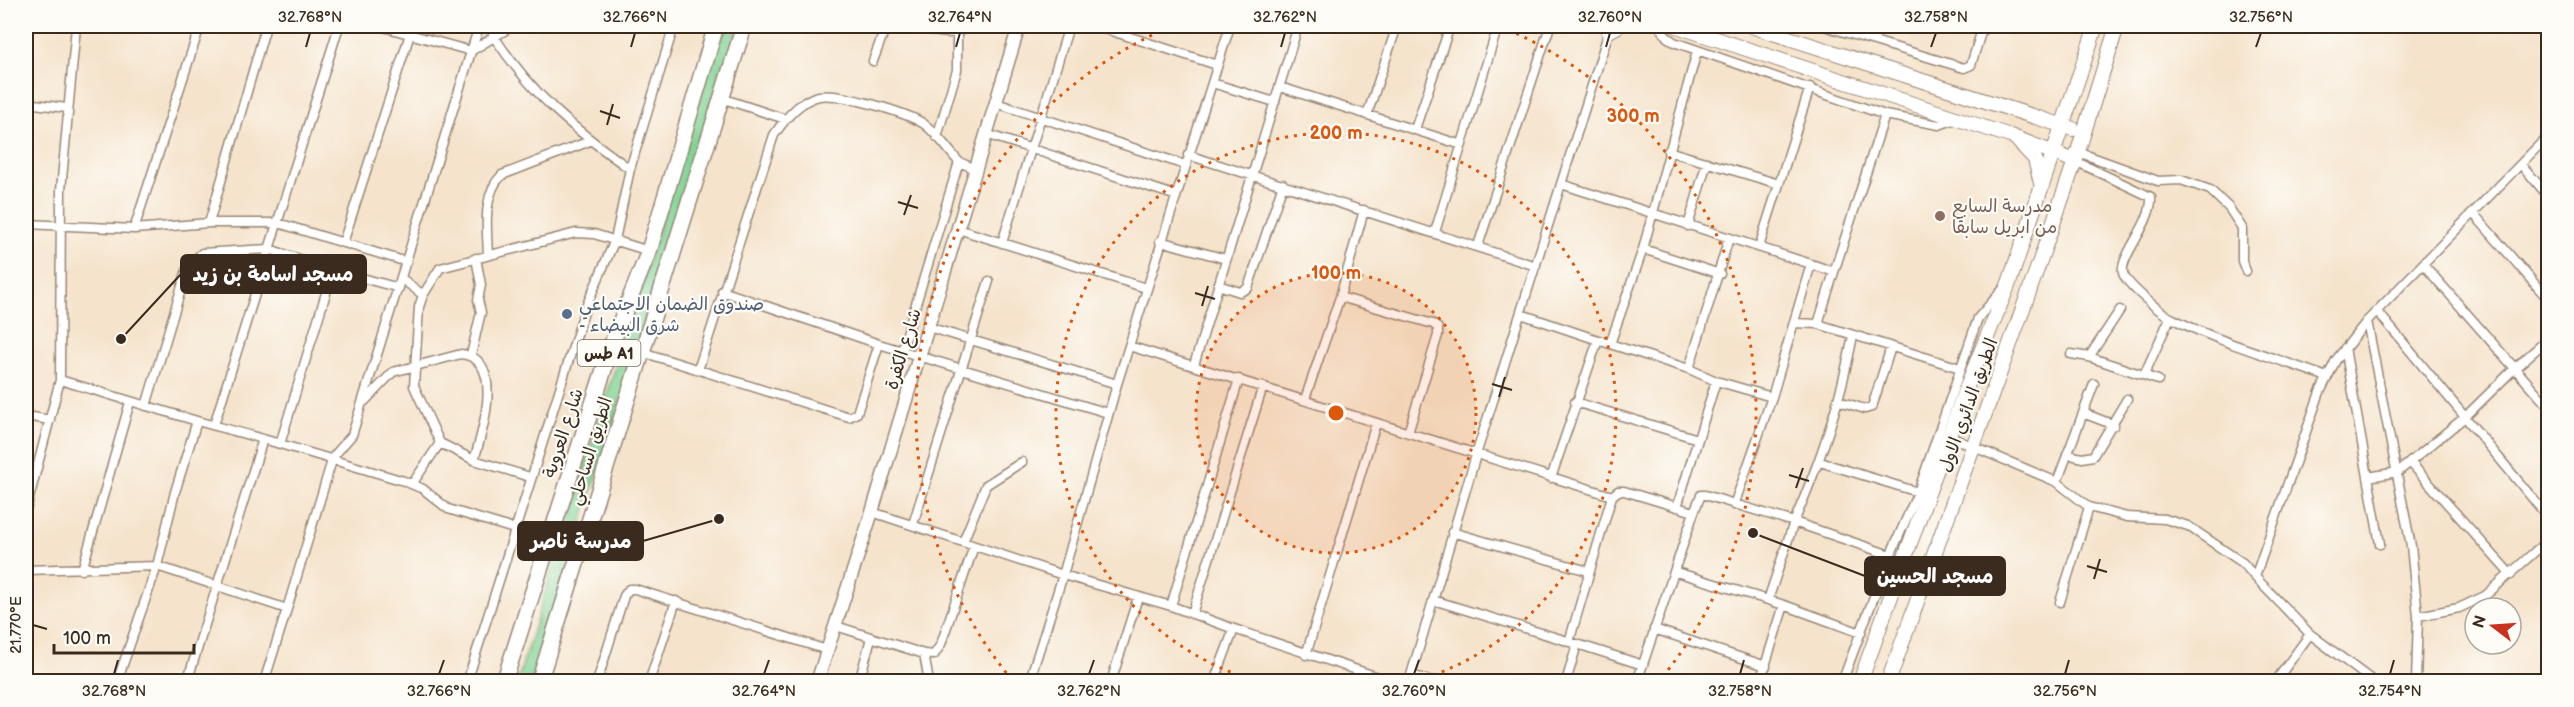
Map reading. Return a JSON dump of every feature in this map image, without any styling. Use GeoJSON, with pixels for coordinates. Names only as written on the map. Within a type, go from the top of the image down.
{"type":"FeatureCollection","features":[{"type":"Feature","properties":{"kind":"highway","name":"شارع العروبة"},"geometry":{"type":"LineString","coordinates":[[504,681],[614,338],[649,251],[716,26]]}},
{"type":"Feature","properties":{"kind":"highway","name":"الطريق الساحلي"},"geometry":{"type":"LineString","coordinates":[[539,681],[744,26]]}},
{"type":"Feature","properties":{"kind":"main road"},"geometry":{"type":"LineString","coordinates":[[1677,26],[2055,153],[2076,157]]}},
{"type":"Feature","properties":{"kind":"main road"},"geometry":{"type":"LineString","coordinates":[[1751,26],[2084,133]]}},
{"type":"Feature","properties":{"kind":"main road","name":"الطريق الدائري الاول"},"geometry":{"type":"LineString","coordinates":[[1860,681],[1948,436],[2009,284],[2096,26]]}},
{"type":"Feature","properties":{"kind":"main road","name":"الطريق الدائري الاول"},"geometry":{"type":"LineString","coordinates":[[1889,678],[2022,313],[2084,133],[2117,26]]}},
{"type":"Feature","properties":{"kind":"main road"},"geometry":{"type":"LineString","coordinates":[[2010,136],[2024,146],[2035,159],[2041,173],[2042,189]]}},
{"type":"Feature","properties":{"kind":"main road"},"geometry":{"type":"LineString","coordinates":[[2000,305],[2022,313]]}},
{"type":"Feature","properties":{"kind":"main road"},"geometry":{"type":"LineString","coordinates":[[1865,666],[1889,678]]}},
{"type":"Feature","properties":{"kind":"street"},"geometry":{"type":"LineString","coordinates":[[26,510],[60,380],[61,190],[76,26]]}},
{"type":"Feature","properties":{"kind":"street"},"geometry":{"type":"LineString","coordinates":[[134,229],[200,26]]}},
{"type":"Feature","properties":{"kind":"street"},"geometry":{"type":"LineString","coordinates":[[209,224],[266,26]]}},
{"type":"Feature","properties":{"kind":"street"},"geometry":{"type":"LineString","coordinates":[[214,425],[339,26]]}},
{"type":"Feature","properties":{"kind":"street"},"geometry":{"type":"LineString","coordinates":[[380,26],[400,28],[410,34],[471,51]]}},
{"type":"Feature","properties":{"kind":"street"},"geometry":{"type":"LineString","coordinates":[[264,681],[333,457],[352,435],[479,26]]}},
{"type":"Feature","properties":{"kind":"street"},"geometry":{"type":"LineString","coordinates":[[471,51],[493,35],[512,26]]}},
{"type":"Feature","properties":{"kind":"street"},"geometry":{"type":"LineString","coordinates":[[467,681],[585,309],[615,240],[630,169],[674,26]]}},
{"type":"Feature","properties":{"kind":"street"},"geometry":{"type":"LineString","coordinates":[[873,62],[886,26]]}},
{"type":"Feature","properties":{"kind":"street"},"geometry":{"type":"LineString","coordinates":[[914,26],[947,34],[971,26]]}},
{"type":"Feature","properties":{"kind":"street"},"geometry":{"type":"LineString","coordinates":[[997,26],[1018,28]]}},
{"type":"Feature","properties":{"kind":"street"},"geometry":{"type":"LineString","coordinates":[[1002,243],[1069,26]]}},
{"type":"Feature","properties":{"kind":"street"},"geometry":{"type":"LineString","coordinates":[[1096,26],[1217,65]]}},
{"type":"Feature","properties":{"kind":"street"},"geometry":{"type":"LineString","coordinates":[[1029,681],[1064,575],[1116,384],[1174,195],[1230,26]]}},
{"type":"Feature","properties":{"kind":"street"},"geometry":{"type":"LineString","coordinates":[[1194,365],[1298,26]]}},
{"type":"Feature","properties":{"kind":"street"},"geometry":{"type":"LineString","coordinates":[[1367,115],[1397,26]]}},
{"type":"Feature","properties":{"kind":"street"},"geometry":{"type":"LineString","coordinates":[[1415,129],[1450,26]]}},
{"type":"Feature","properties":{"kind":"street"},"geometry":{"type":"LineString","coordinates":[[1435,232],[1498,26]]}},
{"type":"Feature","properties":{"kind":"street"},"geometry":{"type":"LineString","coordinates":[[1478,246],[1550,26]]}},
{"type":"Feature","properties":{"kind":"street"},"geometry":{"type":"LineString","coordinates":[[1659,26],[1666,37],[1697,51],[1810,87],[1885,115],[1939,125],[1955,119]]}},
{"type":"Feature","properties":{"kind":"street"},"geometry":{"type":"LineString","coordinates":[[1830,26],[1964,68],[1971,65],[1983,26]]}},
{"type":"Feature","properties":{"kind":"street"},"geometry":{"type":"LineString","coordinates":[[1436,681],[1410,678],[1452,532],[1611,27]]}},
{"type":"Feature","properties":{"kind":"street","name":"شارع الكفرة"},"geometry":{"type":"LineString","coordinates":[[817,681],[872,512],[1018,28]]}},
{"type":"Feature","properties":{"kind":"street"},"geometry":{"type":"LineString","coordinates":[[937,137],[957,70],[959,29]]}},
{"type":"Feature","properties":{"kind":"street"},"geometry":{"type":"LineString","coordinates":[[344,243],[410,34]]}},
{"type":"Feature","properties":{"kind":"street"},"geometry":{"type":"LineString","coordinates":[[493,35],[516,70],[546,104],[590,141],[630,169]]}},
{"type":"Feature","properties":{"kind":"street"},"geometry":{"type":"LineString","coordinates":[[1610,344],[1643,249],[1697,51]]}},
{"type":"Feature","properties":{"kind":"street"},"geometry":{"type":"LineString","coordinates":[[1212,83],[1275,102]]}},
{"type":"Feature","properties":{"kind":"street"},"geometry":{"type":"LineString","coordinates":[[1280,87],[1462,145]]}},
{"type":"Feature","properties":{"kind":"street"},"geometry":{"type":"LineString","coordinates":[[1759,247],[1810,87]]}},
{"type":"Feature","properties":{"kind":"street"},"geometry":{"type":"LineString","coordinates":[[698,370],[762,166],[774,135],[785,119],[817,96],[832,95],[914,118],[937,137],[959,162],[976,168]]}},
{"type":"Feature","properties":{"kind":"street"},"geometry":{"type":"LineString","coordinates":[[721,98],[785,119]]}},
{"type":"Feature","properties":{"kind":"street"},"geometry":{"type":"LineString","coordinates":[[26,103],[67,108]]}},
{"type":"Feature","properties":{"kind":"street"},"geometry":{"type":"LineString","coordinates":[[996,103],[1185,165]]}},
{"type":"Feature","properties":{"kind":"street"},"geometry":{"type":"LineString","coordinates":[[1818,324],[1885,115]]}},
{"type":"Feature","properties":{"kind":"street"},"geometry":{"type":"LineString","coordinates":[[986,134],[1174,195]]}},
{"type":"Feature","properties":{"kind":"street"},"geometry":{"type":"LineString","coordinates":[[2255,577],[2327,377],[2345,348],[2367,321],[2548,136]]}},
{"type":"Feature","properties":{"kind":"street"},"geometry":{"type":"LineString","coordinates":[[488,255],[486,212],[496,180],[502,175],[590,141]]}},
{"type":"Feature","properties":{"kind":"street"},"geometry":{"type":"LineString","coordinates":[[1668,151],[1779,184]]}},
{"type":"Feature","properties":{"kind":"street"},"geometry":{"type":"LineString","coordinates":[[1188,154],[1536,266]]}},
{"type":"Feature","properties":{"kind":"street"},"geometry":{"type":"LineString","coordinates":[[2076,157],[2158,181],[2181,180],[2210,190],[2229,208],[2242,228],[2242,261],[2246,271]]}},
{"type":"Feature","properties":{"kind":"street"},"geometry":{"type":"LineString","coordinates":[[2076,157],[2151,198],[2152,207],[2136,242],[2124,259],[2122,272],[2128,283],[2170,318],[2327,377]]}},
{"type":"Feature","properties":{"kind":"street"},"geometry":{"type":"LineString","coordinates":[[902,350],[959,162]]}},
{"type":"Feature","properties":{"kind":"street"},"geometry":{"type":"LineString","coordinates":[[1688,226],[1707,162]]}},
{"type":"Feature","properties":{"kind":"street"},"geometry":{"type":"LineString","coordinates":[[2521,164],[2548,196]]}},
{"type":"Feature","properties":{"kind":"street"},"geometry":{"type":"LineString","coordinates":[[1218,285],[1240,292],[1248,288],[1283,184]]}},
{"type":"Feature","properties":{"kind":"street"},"geometry":{"type":"LineString","coordinates":[[1561,184],[1834,272]]}},
{"type":"Feature","properties":{"kind":"street"},"geometry":{"type":"LineString","coordinates":[[1305,399],[1340,297],[1364,210]]}},
{"type":"Feature","properties":{"kind":"street"},"geometry":{"type":"LineString","coordinates":[[2473,213],[2548,299]]}},
{"type":"Feature","properties":{"kind":"street"},"geometry":{"type":"LineString","coordinates":[[26,224],[134,229],[209,224],[278,223],[407,262]]}},
{"type":"Feature","properties":{"kind":"street"},"geometry":{"type":"LineString","coordinates":[[958,229],[1146,288]]}},
{"type":"Feature","properties":{"kind":"street"},"geometry":{"type":"LineString","coordinates":[[530,477],[474,460],[440,443],[414,386],[418,307],[423,295],[440,268],[576,233],[585,232],[649,251]]}},
{"type":"Feature","properties":{"kind":"street"},"geometry":{"type":"LineString","coordinates":[[1689,369],[1720,274],[1729,238]]}},
{"type":"Feature","properties":{"kind":"street"},"geometry":{"type":"LineString","coordinates":[[1160,241],[1226,259]]}},
{"type":"Feature","properties":{"kind":"street"},"geometry":{"type":"LineString","coordinates":[[146,406],[188,266],[202,253],[269,249],[399,288]]}},
{"type":"Feature","properties":{"kind":"street"},"geometry":{"type":"LineString","coordinates":[[1643,249],[1720,274]]}},
{"type":"Feature","properties":{"kind":"street"},"geometry":{"type":"LineString","coordinates":[[471,355],[481,312],[478,300],[481,285],[476,258]]}},
{"type":"Feature","properties":{"kind":"street"},"geometry":{"type":"LineString","coordinates":[[1734,505],[1772,397],[1811,264]]}},
{"type":"Feature","properties":{"kind":"street"},"geometry":{"type":"LineString","coordinates":[[2423,264],[2548,406]]}},
{"type":"Feature","properties":{"kind":"street"},"geometry":{"type":"LineString","coordinates":[[280,444],[333,270]]}},
{"type":"Feature","properties":{"kind":"street"},"geometry":{"type":"LineString","coordinates":[[401,278],[423,295]]}},
{"type":"Feature","properties":{"kind":"street"},"geometry":{"type":"LineString","coordinates":[[913,524],[989,281]]}},
{"type":"Feature","properties":{"kind":"street"},"geometry":{"type":"LineString","coordinates":[[1842,681],[1890,555],[1918,492],[1978,318],[1985,307],[2009,284]]}},
{"type":"Feature","properties":{"kind":"street"},"geometry":{"type":"LineString","coordinates":[[722,291],[919,357],[1108,413]]}},
{"type":"Feature","properties":{"kind":"street"},"geometry":{"type":"LineString","coordinates":[[1340,297],[1433,324],[1438,328],[1438,335],[1408,434]]}},
{"type":"Feature","properties":{"kind":"street"},"geometry":{"type":"LineString","coordinates":[[2089,357],[2120,310]]}},
{"type":"Feature","properties":{"kind":"street"},"geometry":{"type":"LineString","coordinates":[[2377,311],[2548,517]]}},
{"type":"Feature","properties":{"kind":"street"},"geometry":{"type":"LineString","coordinates":[[1521,314],[1689,369],[1716,381],[1772,397]]}},
{"type":"Feature","properties":{"kind":"street"},"geometry":{"type":"LineString","coordinates":[[2144,375],[2170,318]]}},
{"type":"Feature","properties":{"kind":"street"},"geometry":{"type":"LineString","coordinates":[[2367,321],[2411,546],[2418,616],[2416,681]]}},
{"type":"Feature","properties":{"kind":"street"},"geometry":{"type":"LineString","coordinates":[[1794,323],[1818,324],[1960,368]]}},
{"type":"Feature","properties":{"kind":"street"},"geometry":{"type":"LineString","coordinates":[[928,327],[1116,384]]}},
{"type":"Feature","properties":{"kind":"street"},"geometry":{"type":"LineString","coordinates":[[1768,600],[1794,522],[1820,462],[1839,401],[1852,336]]}},
{"type":"Feature","properties":{"kind":"street"},"geometry":{"type":"LineString","coordinates":[[2368,477],[2398,472],[2465,417],[2514,368],[2548,339]]}},
{"type":"Feature","properties":{"kind":"street"},"geometry":{"type":"LineString","coordinates":[[1551,478],[1598,340]]}},
{"type":"Feature","properties":{"kind":"street"},"geometry":{"type":"LineString","coordinates":[[642,352],[849,417],[857,413],[879,344]]}},
{"type":"Feature","properties":{"kind":"street"},"geometry":{"type":"LineString","coordinates":[[1128,346],[1612,496]]}},
{"type":"Feature","properties":{"kind":"street"},"geometry":{"type":"LineString","coordinates":[[1839,401],[1865,410],[1872,407],[1891,347]]}},
{"type":"Feature","properties":{"kind":"street"},"geometry":{"type":"LineString","coordinates":[[2345,348],[2380,544]]}},
{"type":"Feature","properties":{"kind":"street"},"geometry":{"type":"LineString","coordinates":[[362,404],[389,375],[461,354],[471,355],[484,373],[488,395],[487,419],[474,460]]}},
{"type":"Feature","properties":{"kind":"street"},"geometry":{"type":"LineString","coordinates":[[2071,354],[2089,357],[2158,380]]}},
{"type":"Feature","properties":{"kind":"street"},"geometry":{"type":"LineString","coordinates":[[1171,606],[1239,379]]}},
{"type":"Feature","properties":{"kind":"street"},"geometry":{"type":"LineString","coordinates":[[60,380],[197,421],[333,457],[412,484],[423,489],[448,509],[514,529]]}},
{"type":"Feature","properties":{"kind":"street"},"geometry":{"type":"LineString","coordinates":[[1677,507],[1716,381]]}},
{"type":"Feature","properties":{"kind":"street"},"geometry":{"type":"LineString","coordinates":[[2057,482],[2094,384]]}},
{"type":"Feature","properties":{"kind":"street"},"geometry":{"type":"LineString","coordinates":[[1192,614],[1263,386]]}},
{"type":"Feature","properties":{"kind":"street"},"geometry":{"type":"LineString","coordinates":[[2067,454],[2082,458],[2093,456],[2127,399]]}},
{"type":"Feature","properties":{"kind":"street"},"geometry":{"type":"LineString","coordinates":[[82,570],[130,402]]}},
{"type":"Feature","properties":{"kind":"street"},"geometry":{"type":"LineString","coordinates":[[1575,402],[1698,439]]}},
{"type":"Feature","properties":{"kind":"street"},"geometry":{"type":"LineString","coordinates":[[2083,413],[2114,424]]}},
{"type":"Feature","properties":{"kind":"street"},"geometry":{"type":"LineString","coordinates":[[26,416],[50,420]]}},
{"type":"Feature","properties":{"kind":"street"},"geometry":{"type":"LineString","coordinates":[[117,681],[157,566],[175,492],[197,421]]}},
{"type":"Feature","properties":{"kind":"street"},"geometry":{"type":"LineString","coordinates":[[1306,655],[1376,423]]}},
{"type":"Feature","properties":{"kind":"street"},"geometry":{"type":"LineString","coordinates":[[1948,436],[1973,444],[2057,482],[2089,507],[2127,517],[2165,519],[2188,526],[2243,563],[2310,634],[2374,681]]}},
{"type":"Feature","properties":{"kind":"street"},"geometry":{"type":"LineString","coordinates":[[187,681],[219,586],[263,439]]}},
{"type":"Feature","properties":{"kind":"street"},"geometry":{"type":"LineString","coordinates":[[412,484],[440,443]]}},
{"type":"Feature","properties":{"kind":"street"},"geometry":{"type":"LineString","coordinates":[[963,543],[986,485],[1022,462]]}},
{"type":"Feature","properties":{"kind":"street"},"geometry":{"type":"LineString","coordinates":[[1820,462],[1918,492]]}},
{"type":"Feature","properties":{"kind":"street"},"geometry":{"type":"LineString","coordinates":[[2410,462],[2511,575]]}},
{"type":"Feature","properties":{"kind":"street"},"geometry":{"type":"LineString","coordinates":[[1566,681],[1588,572],[1612,496],[1618,491],[1624,491],[1694,512]]}},
{"type":"Feature","properties":{"kind":"street"},"geometry":{"type":"LineString","coordinates":[[1637,681],[1701,495],[1794,522],[1890,555]]}},
{"type":"Feature","properties":{"kind":"street"},"geometry":{"type":"LineString","coordinates":[[2060,602],[2089,507]]}},
{"type":"Feature","properties":{"kind":"street"},"geometry":{"type":"LineString","coordinates":[[872,512],[1064,575],[1171,606],[1306,655],[1393,681]]}},
{"type":"Feature","properties":{"kind":"street"},"geometry":{"type":"LineString","coordinates":[[1452,532],[1588,572]]}},
{"type":"Feature","properties":{"kind":"street"},"geometry":{"type":"LineString","coordinates":[[2418,616],[2459,608],[2485,596],[2548,540]]}},
{"type":"Feature","properties":{"kind":"street"},"geometry":{"type":"LineString","coordinates":[[836,626],[924,654],[934,655],[938,650],[974,546]]}},
{"type":"Feature","properties":{"kind":"street"},"geometry":{"type":"LineString","coordinates":[[26,570],[157,566],[287,609]]}},
{"type":"Feature","properties":{"kind":"street"},"geometry":{"type":"LineString","coordinates":[[1676,572],[1784,605],[1861,633]]}},
{"type":"Feature","properties":{"kind":"street"},"geometry":{"type":"LineString","coordinates":[[597,681],[624,596],[629,590],[635,589],[827,651]]}},
{"type":"Feature","properties":{"kind":"street"},"geometry":{"type":"LineString","coordinates":[[1111,681],[1138,597]]}},
{"type":"Feature","properties":{"kind":"street"},"geometry":{"type":"LineString","coordinates":[[1433,600],[1642,665]]}},
{"type":"Feature","properties":{"kind":"street"},"geometry":{"type":"LineString","coordinates":[[649,681],[676,601]]}},
{"type":"Feature","properties":{"kind":"street"},"geometry":{"type":"LineString","coordinates":[[1760,681],[1784,605]]}},
{"type":"Feature","properties":{"kind":"street"},"geometry":{"type":"LineString","coordinates":[[1654,628],[1766,666]]}},
{"type":"Feature","properties":{"kind":"street"},"geometry":{"type":"LineString","coordinates":[[1214,681],[1234,629]]}},
{"type":"Feature","properties":{"kind":"street"},"geometry":{"type":"LineString","coordinates":[[2275,681],[2310,634]]}},
{"type":"Feature","properties":{"kind":"street"},"geometry":{"type":"LineString","coordinates":[[859,681],[871,638]]}},
{"type":"Feature","properties":{"kind":"street"},"geometry":{"type":"LineString","coordinates":[[924,654],[929,681]]}},
{"type":"Feature","properties":{"kind":"green space"},"geometry":{"type":"Polygon","coordinates":[[[722,26],[738,26],[532,681],[517,682],[722,26]]]}},
{"type":"Feature","properties":{"kind":"place","name":"مدرسة السابع من ابريل سابقا"},"geometry":{"type":"Point","coordinates":[1940,216]}},
{"type":"Feature","properties":{"kind":"place","name":"صندوق الضمان الاجتماعي - شرق البيضاء"},"geometry":{"type":"Point","coordinates":[567,314]}},
{"type":"Feature","properties":{"kind":"place","name":"مسجد اسامة بن زيد"},"geometry":{"type":"Point","coordinates":[121,339]}},
{"type":"Feature","properties":{"kind":"place","name":"مدرسة ناصر"},"geometry":{"type":"Point","coordinates":[719,519]}},
{"type":"Feature","properties":{"kind":"place","name":"مسجد الحسين"},"geometry":{"type":"Point","coordinates":[1753,533]}}]}
